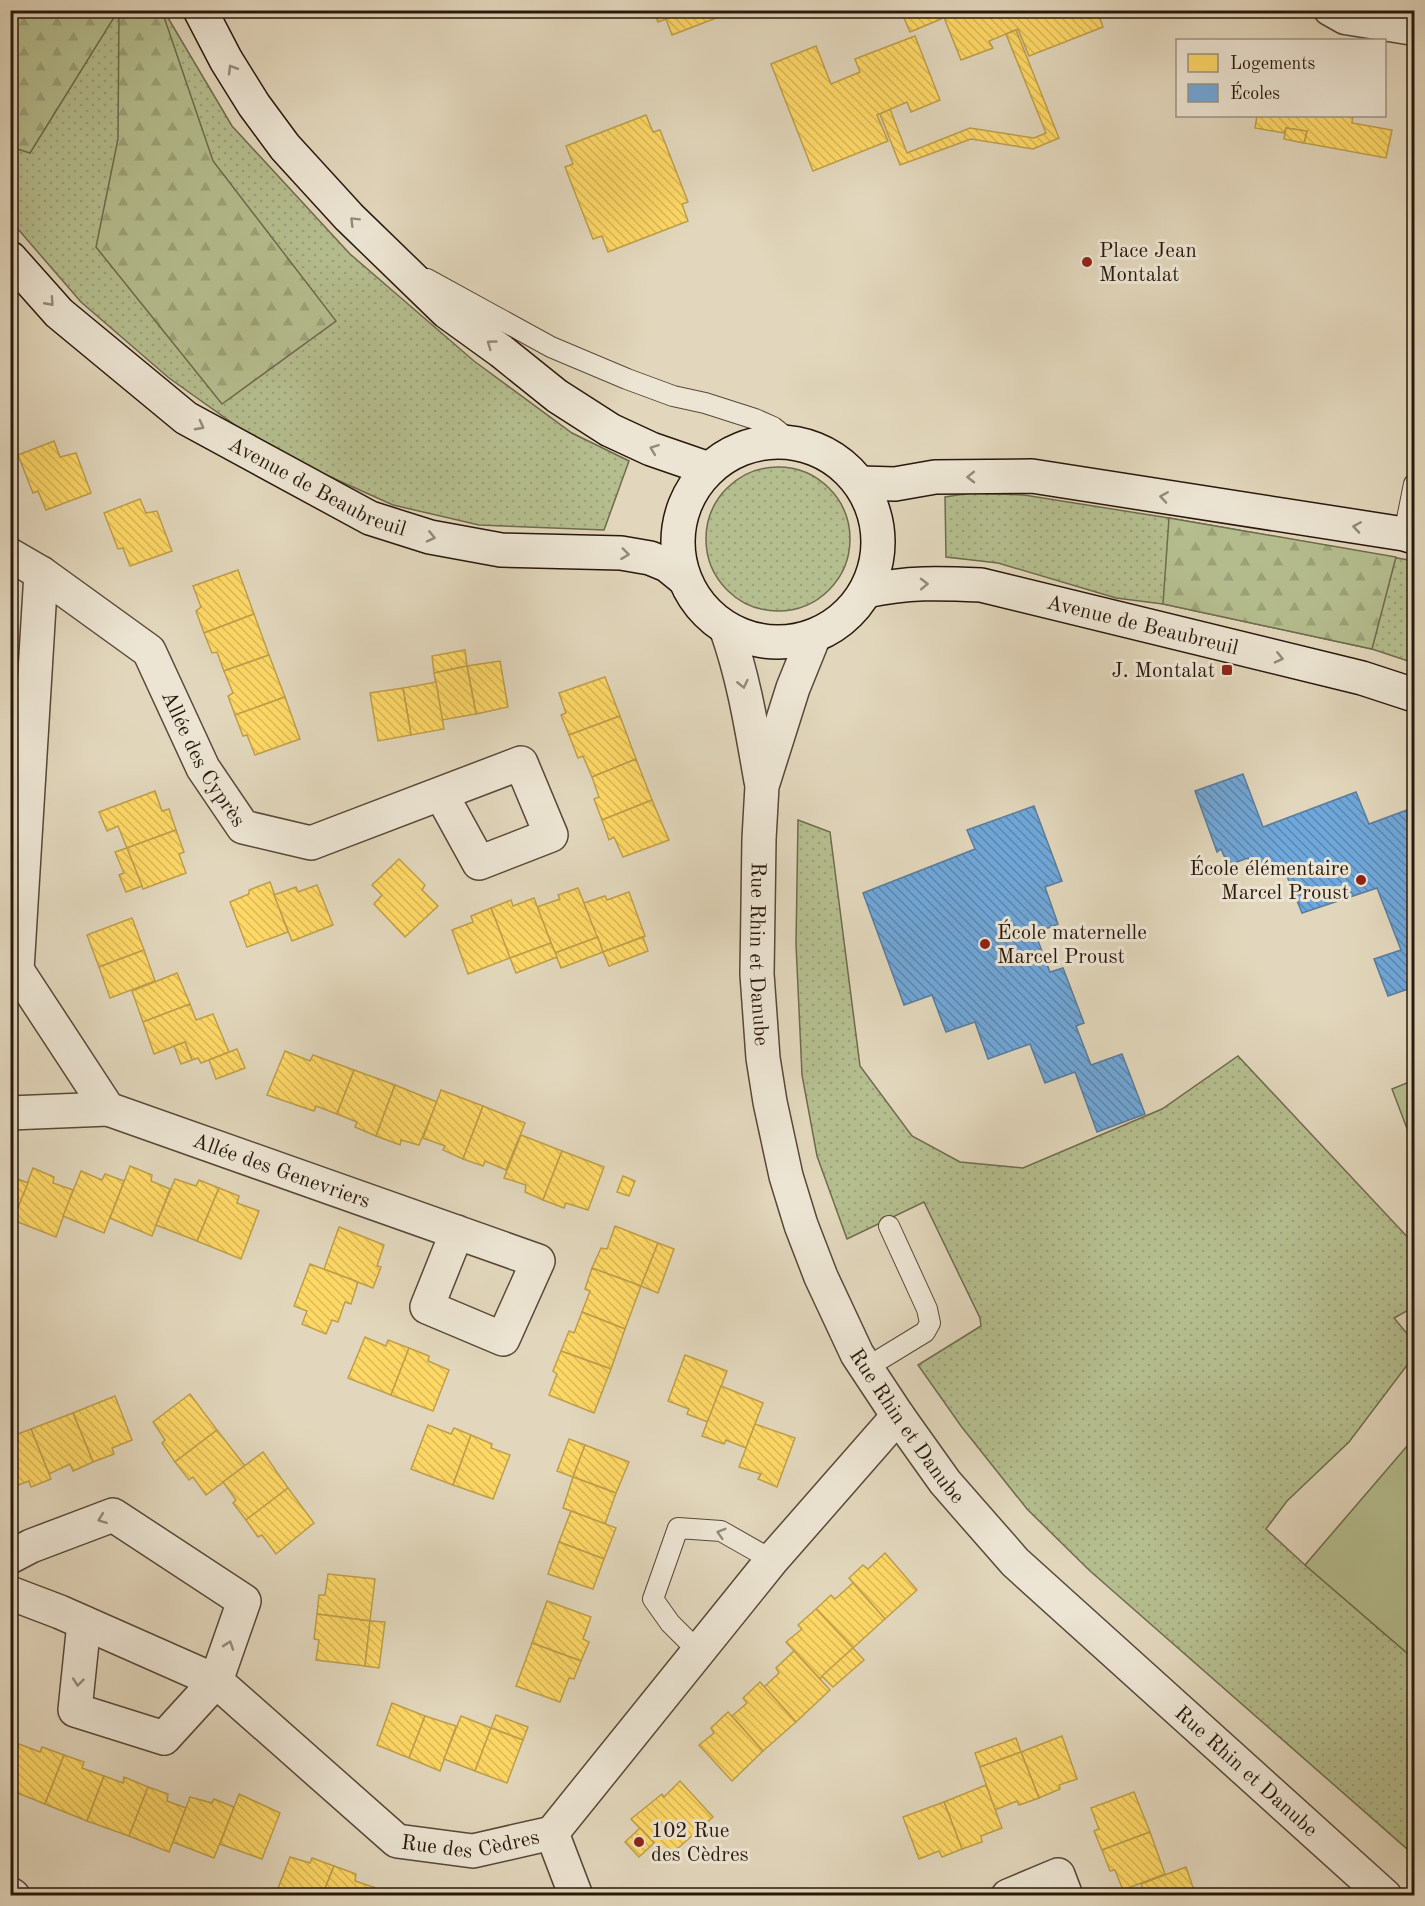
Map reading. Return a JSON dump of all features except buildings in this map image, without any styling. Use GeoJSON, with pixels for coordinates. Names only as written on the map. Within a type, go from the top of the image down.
{"type":"FeatureCollection","features":[{"type":"Feature","properties":{"kind":"street"},"geometry":{"type":"LineString","coordinates":[[200,10],[226,60],[254,105],[285,147],[349,217],[447,312],[557,396],[610,430],[651,449],[709,469]]}},
{"type":"Feature","properties":{"kind":"street"},"geometry":{"type":"LineString","coordinates":[[1329,10],[1345,19],[1414,30]]}},
{"type":"Feature","properties":{"kind":"street","name":"Avenue de Beaubreuil"},"geometry":{"type":"LineString","coordinates":[[10,258],[59,312],[186,418],[370,518],[430,537],[501,550],[621,553],[650,558],[667,565],[684,579]]}},
{"type":"Feature","properties":{"kind":"street","name":"Avenue de Beaubreuil"},"geometry":{"type":"LineString","coordinates":[[762,442],[792,442],[819,449],[842,463],[861,483],[873,508],[879,536],[877,564],[866,591],[845,618],[814,636],[785,642],[754,640],[726,628],[708,615],[694,598],[684,579],[677,550],[679,520],[690,492],[709,469],[733,451],[762,442]]}},
{"type":"Feature","properties":{"kind":"street"},"geometry":{"type":"LineString","coordinates":[[861,483],[895,484],[935,477],[1032,476],[1409,536]]}},
{"type":"Feature","properties":{"kind":"street","name":"Allée des Cyprès"},"geometry":{"type":"LineString","coordinates":[[10,555],[41,573],[149,651],[203,768],[243,827],[311,843],[441,794]]}},
{"type":"Feature","properties":{"kind":"street"},"geometry":{"type":"LineString","coordinates":[[41,573],[14,972],[108,1109]]}},
{"type":"Feature","properties":{"kind":"street","name":"Avenue de Beaubreuil"},"geometry":{"type":"LineString","coordinates":[[866,591],[897,584],[981,585],[1362,678],[1414,695]]}},
{"type":"Feature","properties":{"kind":"street","name":"Rue Rhin et Danube"},"geometry":{"type":"LineString","coordinates":[[726,628],[744,689],[762,786],[757,974],[763,1058],[770,1102],[786,1176],[801,1225],[821,1277],[857,1354],[897,1416],[945,1482],[1015,1562],[1385,1896]]}},
{"type":"Feature","properties":{"kind":"street","name":"Rue Rhin et Danube"},"geometry":{"type":"LineString","coordinates":[[762,786],[793,688],[814,636]]}},
{"type":"Feature","properties":{"kind":"street","name":"Allée des Genevriers"},"geometry":{"type":"LineString","coordinates":[[10,1113],[108,1109],[457,1232]]}},
{"type":"Feature","properties":{"kind":"street","name":"Rue des Cèdres"},"geometry":{"type":"LineString","coordinates":[[10,1593],[216,1681],[397,1841],[473,1851],[552,1833],[772,1560],[897,1416]]}},
{"type":"Feature","properties":{"kind":"street"},"geometry":{"type":"LineString","coordinates":[[10,1557],[31,1546],[113,1515],[244,1601],[216,1681],[164,1738],[75,1710],[84,1623]]}},
{"type":"Feature","properties":{"kind":"street"},"geometry":{"type":"LineString","coordinates":[[552,1833],[576,1896]]}},
{"type":"Feature","properties":{"kind":"street"},"geometry":{"type":"LineString","coordinates":[[1008,1896],[1058,1875],[1066,1896]]}},
{"type":"Feature","properties":{"kind":"lane"},"geometry":{"type":"LineString","coordinates":[[396,261],[551,347],[673,396],[705,403],[755,419],[773,428],[792,442]]}},
{"type":"Feature","properties":{"kind":"lane"},"geometry":{"type":"LineString","coordinates":[[1409,536],[1414,484]]}},
{"type":"Feature","properties":{"kind":"lane"},"geometry":{"type":"LineString","coordinates":[[866,1368],[925,1332],[930,1323],[927,1309],[889,1226]]}},
{"type":"Feature","properties":{"kind":"lane"},"geometry":{"type":"LineString","coordinates":[[698,1651],[670,1623],[652,1599],[678,1528],[721,1531],[772,1560]]}},
{"type":"Feature","properties":{"kind":"green space"},"geometry":{"type":"Polygon","coordinates":[[[11,10],[118,11],[30,153],[11,147],[11,10]]]}},
{"type":"Feature","properties":{"kind":"green space"},"geometry":{"type":"Polygon","coordinates":[[[11,11],[164,11],[232,126],[350,254],[474,361],[572,433],[629,461],[604,530],[479,525],[393,505],[324,474],[238,427],[169,378],[81,302],[11,221],[11,11]]]}},
{"type":"Feature","properties":{"kind":"green space"},"geometry":{"type":"Polygon","coordinates":[[[119,11],[162,11],[213,161],[336,321],[222,404],[96,247],[118,139],[119,11]]]}},
{"type":"Feature","properties":{"kind":"green space"},"geometry":{"type":"Polygon","coordinates":[[[778,467],[792,468],[806,473],[829,488],[844,511],[849,525],[849,553],[844,567],[829,590],[806,605],[792,610],[778,611],[764,610],[750,605],[727,590],[712,567],[707,553],[706,539],[707,525],[712,511],[727,488],[750,473],[764,468],[778,467]]]}},
{"type":"Feature","properties":{"kind":"green space"},"geometry":{"type":"Polygon","coordinates":[[[971,493],[1024,495],[1414,561],[1414,663],[1372,649],[1163,604],[1116,598],[998,563],[946,557],[945,497],[971,493]]]}},
{"type":"Feature","properties":{"kind":"green space"},"geometry":{"type":"Polygon","coordinates":[[[1169,518],[1396,557],[1372,649],[1163,604],[1169,518]]]}},
{"type":"Feature","properties":{"kind":"green space"},"geometry":{"type":"Polygon","coordinates":[[[798,820],[830,832],[860,1066],[912,1136],[960,1162],[1023,1168],[1162,1109],[1238,1056],[1414,1244],[1414,1307],[1394,1318],[1414,1342],[1414,1356],[1349,1442],[1287,1501],[1266,1529],[1414,1659],[1414,1855],[1089,1570],[1027,1509],[961,1426],[918,1365],[981,1326],[980,1318],[924,1202],[847,1239],[817,1156],[802,1075],[796,944],[798,820]]]}},
{"type":"Feature","properties":{"kind":"green space"},"geometry":{"type":"Polygon","coordinates":[[[1414,1080],[1414,1147],[1392,1089],[1414,1080]]]}},
{"type":"Feature","properties":{"kind":"green space"},"geometry":{"type":"Polygon","coordinates":[[[1414,1438],[1414,1659],[1305,1565],[1414,1438]]]}},
{"type":"Feature","properties":{"kind":"place","name":"Place Jean Montalat"},"geometry":{"type":"Point","coordinates":[1087,262]}},
{"type":"Feature","properties":{"kind":"place","name":"J. Montalat"},"geometry":{"type":"Point","coordinates":[1227,670]}},
{"type":"Feature","properties":{"kind":"place","name":"École élémentaire Marcel Proust"},"geometry":{"type":"Point","coordinates":[1361,880]}},
{"type":"Feature","properties":{"kind":"place","name":"École maternelle Marcel Proust"},"geometry":{"type":"Point","coordinates":[985,944]}},
{"type":"Feature","properties":{"kind":"place","name":"102 Rue des Cèdres"},"geometry":{"type":"Point","coordinates":[639,1842]}}]}
